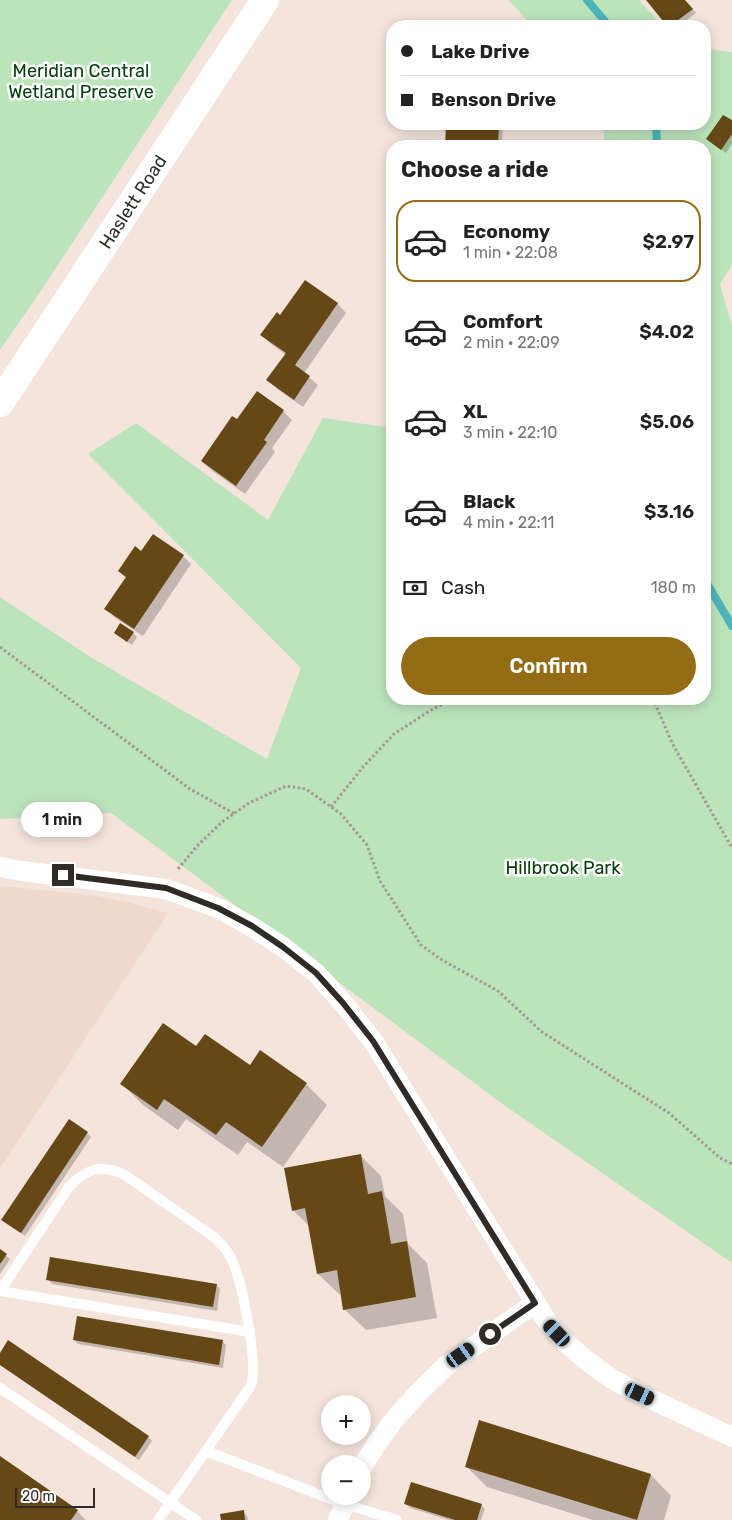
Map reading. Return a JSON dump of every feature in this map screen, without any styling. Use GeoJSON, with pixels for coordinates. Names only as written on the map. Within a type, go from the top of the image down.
{"type":"FeatureCollection","features":[{"type":"Feature","properties":{"kind":"main road","name":"Haslett Road"},"geometry":{"type":"LineString","coordinates":[[0,403],[265,0]]}},
{"type":"Feature","properties":{"kind":"street"},"geometry":{"type":"LineString","coordinates":[[0,867],[166,888],[218,908],[252,926],[283,947],[316,973],[373,1041],[535,1303],[548,1323],[566,1343],[612,1379],[732,1437]]}},
{"type":"Feature","properties":{"kind":"street"},"geometry":{"type":"LineString","coordinates":[[370,1455],[398,1415],[420,1390],[446,1366],[535,1303]]}},
{"type":"Feature","properties":{"kind":"lane"},"geometry":{"type":"LineString","coordinates":[[158,1520],[252,1384],[254,1374],[250,1332],[234,1265],[223,1245],[125,1176],[114,1170],[101,1168],[89,1171],[78,1177],[69,1187],[0,1291],[250,1332]]}},
{"type":"Feature","properties":{"kind":"lane"},"geometry":{"type":"LineString","coordinates":[[0,1388],[196,1520]]}},
{"type":"Feature","properties":{"kind":"lane"},"geometry":{"type":"LineString","coordinates":[[206,1451],[343,1507],[397,1520]]}},
{"type":"Feature","properties":{"kind":"path"},"geometry":{"type":"LineString","coordinates":[[0,648],[190,789],[235,814]]}},
{"type":"Feature","properties":{"kind":"path"},"geometry":{"type":"LineString","coordinates":[[331,807],[363,767],[394,734],[441,705]]}},
{"type":"Feature","properties":{"kind":"path"},"geometry":{"type":"LineString","coordinates":[[656,705],[672,743],[732,848]]}},
{"type":"Feature","properties":{"kind":"path"},"geometry":{"type":"LineString","coordinates":[[166,888],[177,870],[197,846],[222,822],[249,803],[286,786],[306,790],[341,814],[367,845],[380,881],[421,944],[442,960],[498,991],[542,1032],[669,1113],[720,1158],[732,1164]]}},
{"type":"Feature","properties":{"kind":"shaded area"},"geometry":{"type":"Polygon","coordinates":[[[0,886],[92,895],[168,913],[0,1168],[0,886]]]}},
{"type":"Feature","properties":{"kind":"green space","name":"Meridian Central Wetland Preserve"},"geometry":{"type":"Polygon","coordinates":[[[0,0],[232,0],[0,350],[0,0]]]}},
{"type":"Feature","properties":{"kind":"green space"},"geometry":{"type":"Polygon","coordinates":[[[509,0],[639,0],[657,20],[527,20],[509,0]]]}},
{"type":"Feature","properties":{"kind":"green space","name":"Hillbrook Park"},"geometry":{"type":"Polygon","coordinates":[[[711,50],[732,52],[732,265],[720,284],[732,326],[732,1263],[504,1105],[111,813],[0,819],[0,597],[92,658],[267,759],[301,668],[88,454],[136,423],[268,520],[323,418],[386,427],[386,705],[711,705],[711,140],[604,140],[604,130],[711,130],[711,50]]]}},
{"type":"Feature","properties":{"kind":"building"},"geometry":{"type":"Polygon","coordinates":[[[646,0],[685,0],[693,9],[678,20],[662,20],[646,0]]]}},
{"type":"Feature","properties":{"kind":"building"},"geometry":{"type":"Polygon","coordinates":[[[723,115],[732,120],[732,134],[721,150],[711,143],[711,140],[706,139],[723,115]]]}},
{"type":"Feature","properties":{"kind":"building"},"geometry":{"type":"Polygon","coordinates":[[[446,130],[499,130],[498,140],[445,140],[446,130]]]}},
{"type":"Feature","properties":{"kind":"building"},"geometry":{"type":"Polygon","coordinates":[[[305,280],[338,303],[295,365],[310,376],[294,400],[266,380],[286,353],[260,335],[277,312],[280,315],[305,280]]]}},
{"type":"Feature","properties":{"kind":"building"},"geometry":{"type":"Polygon","coordinates":[[[257,391],[284,410],[264,440],[267,442],[236,486],[201,461],[232,416],[237,419],[257,391]]]}},
{"type":"Feature","properties":{"kind":"building"},"geometry":{"type":"Polygon","coordinates":[[[153,534],[184,555],[134,629],[104,609],[126,577],[118,571],[135,546],[141,551],[153,534]]]}},
{"type":"Feature","properties":{"kind":"building"},"geometry":{"type":"Polygon","coordinates":[[[120,623],[134,632],[127,642],[114,633],[120,623]]]}},
{"type":"Feature","properties":{"kind":"building"},"geometry":{"type":"Polygon","coordinates":[[[163,1023],[196,1046],[205,1034],[250,1065],[260,1050],[307,1083],[262,1147],[226,1122],[216,1135],[164,1099],[157,1110],[120,1084],[163,1023]]]}},
{"type":"Feature","properties":{"kind":"building"},"geometry":{"type":"Polygon","coordinates":[[[69,1119],[88,1132],[21,1233],[1,1220],[69,1119]]]}},
{"type":"Feature","properties":{"kind":"building"},"geometry":{"type":"Polygon","coordinates":[[[361,1154],[368,1194],[382,1191],[391,1244],[407,1241],[416,1297],[343,1310],[337,1270],[317,1274],[305,1208],[292,1211],[284,1168],[361,1154]]]}},
{"type":"Feature","properties":{"kind":"building"},"geometry":{"type":"Polygon","coordinates":[[[0,1249],[7,1254],[0,1264],[0,1249]]]}},
{"type":"Feature","properties":{"kind":"building"},"geometry":{"type":"Polygon","coordinates":[[[50,1257],[217,1284],[213,1307],[46,1280],[50,1257]]]}},
{"type":"Feature","properties":{"kind":"building"},"geometry":{"type":"Polygon","coordinates":[[[77,1316],[223,1340],[219,1365],[73,1340],[77,1316]]]}},
{"type":"Feature","properties":{"kind":"building"},"geometry":{"type":"Polygon","coordinates":[[[8,1340],[149,1436],[135,1457],[0,1365],[0,1353],[8,1340]]]}},
{"type":"Feature","properties":{"kind":"building"},"geometry":{"type":"Polygon","coordinates":[[[479,1420],[651,1474],[637,1520],[465,1467],[479,1420]]]}},
{"type":"Feature","properties":{"kind":"building"},"geometry":{"type":"Polygon","coordinates":[[[0,1456],[78,1510],[71,1520],[0,1520],[0,1456]]]}},
{"type":"Feature","properties":{"kind":"building"},"geometry":{"type":"Polygon","coordinates":[[[411,1482],[482,1504],[477,1520],[455,1520],[404,1504],[411,1482]]]}},
{"type":"Feature","properties":{"kind":"building"},"geometry":{"type":"Polygon","coordinates":[[[244,1510],[245,1520],[221,1520],[220,1514],[244,1510]]]}},
{"type":"Feature","properties":{"kind":"waterway"},"geometry":{"type":"LineString","coordinates":[[587,0],[604,20]]}},
{"type":"Feature","properties":{"kind":"waterway"},"geometry":{"type":"LineString","coordinates":[[656,130],[657,140]]}},
{"type":"Feature","properties":{"kind":"waterway"},"geometry":{"type":"LineString","coordinates":[[711,590],[732,626]]}},
{"type":"Feature","properties":{"kind":"route"},"geometry":{"type":"LineString","coordinates":[[63,875],[166,888],[218,908],[252,926],[283,947],[316,973],[330,988],[373,1041],[535,1303],[490,1334]]}}]}
